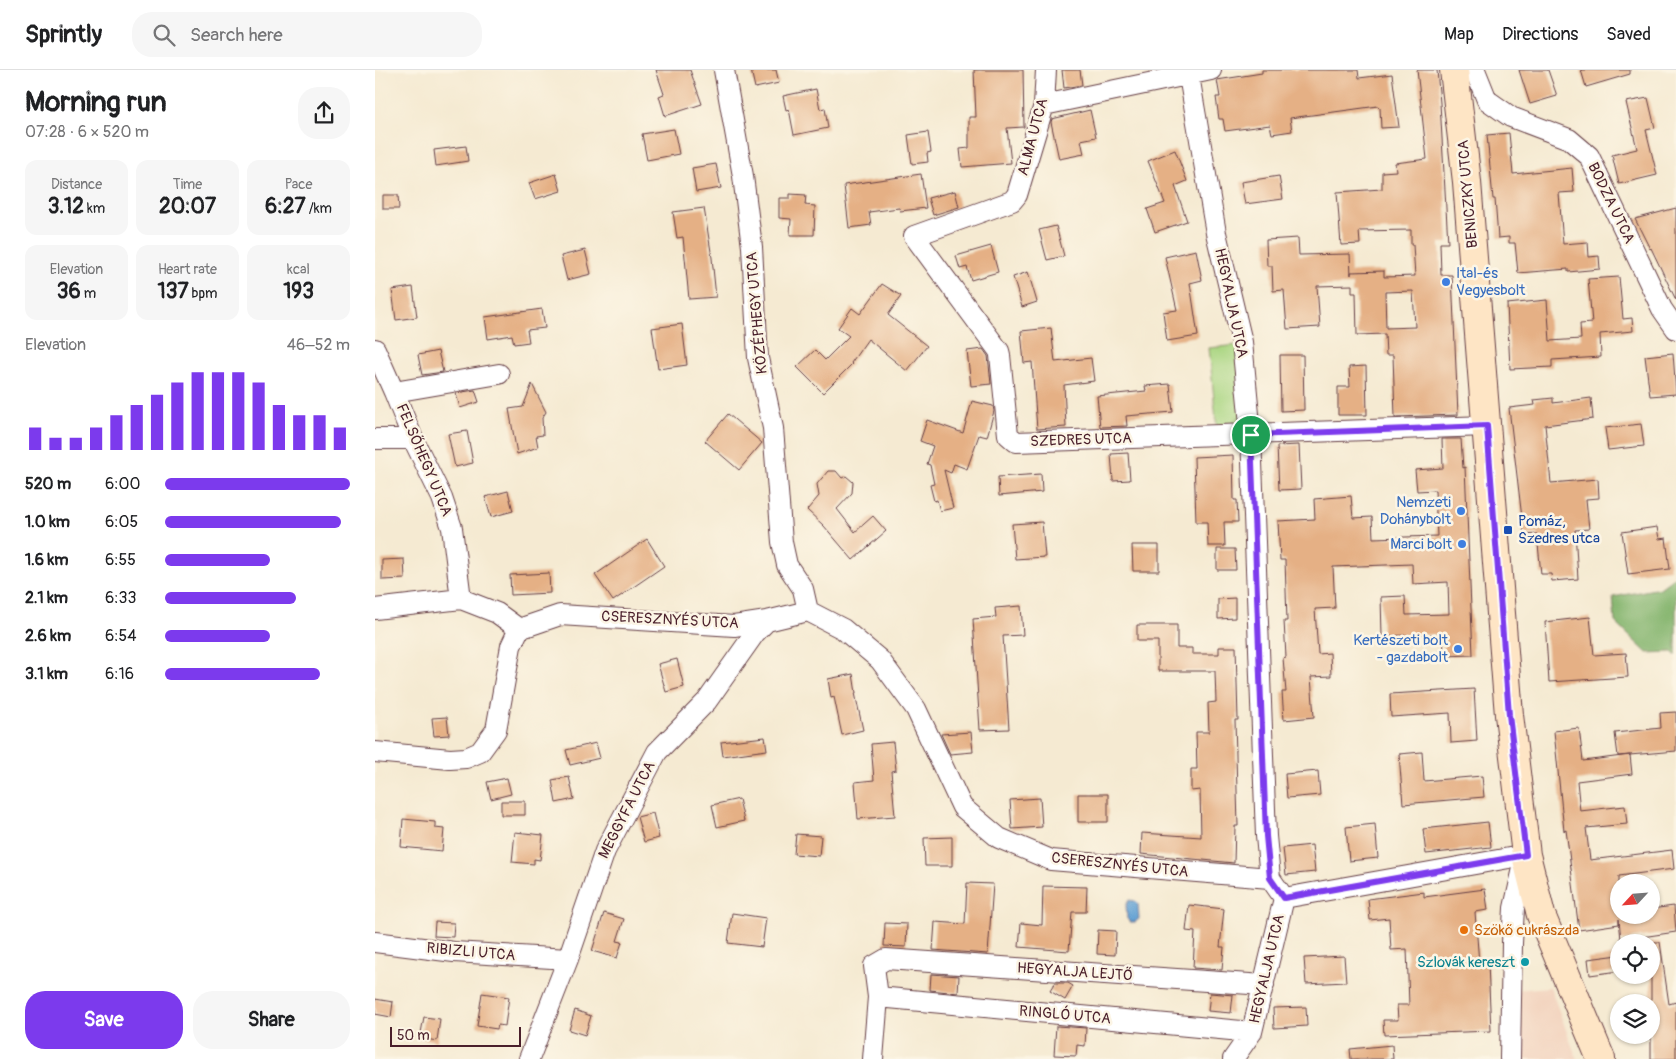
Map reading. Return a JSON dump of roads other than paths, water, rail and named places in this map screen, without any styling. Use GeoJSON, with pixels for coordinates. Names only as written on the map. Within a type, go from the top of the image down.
{"type":"FeatureCollection","features":[{"type":"Feature","properties":{"kind":"main road","name":"BENICZKY UTCA"},"geometry":{"type":"LineString","coordinates":[[1454,70],[1467,173],[1509,715],[1526,855],[1541,915],[1601,1059]]}},
{"type":"Feature","properties":{"kind":"street","name":"KÖZÉPHEGY UTCA"},"geometry":{"type":"LineString","coordinates":[[724,70],[743,176],[752,247],[757,358],[773,428],[782,542],[787,565],[803,589],[808,611]]}},
{"type":"Feature","properties":{"kind":"street","name":"ALMA UTCA"},"geometry":{"type":"LineString","coordinates":[[1012,201],[1017,195],[1044,105],[1046,70]]}},
{"type":"Feature","properties":{"kind":"street"},"geometry":{"type":"LineString","coordinates":[[1044,105],[1188,72],[1211,70]]}},
{"type":"Feature","properties":{"kind":"street","name":"BODZA UTCA"},"geometry":{"type":"LineString","coordinates":[[1475,70],[1487,100],[1511,117],[1569,139],[1589,156],[1663,309],[1676,329]]}},
{"type":"Feature","properties":{"kind":"street","name":"HEGYALJA UTCA"},"geometry":{"type":"LineString","coordinates":[[1188,72],[1216,233],[1242,342],[1251,435],[1266,836],[1270,878],[1284,898],[1252,1032],[1233,1059]]}},
{"type":"Feature","properties":{"kind":"street","name":"SZEDRES UTCA"},"geometry":{"type":"LineString","coordinates":[[1012,201],[914,236],[1000,355],[1008,434],[1016,442],[1487,426]]}},
{"type":"Feature","properties":{"kind":"street","name":"FELSŐHEGY UTCA"},"geometry":{"type":"LineString","coordinates":[[375,349],[413,439],[442,498],[452,528],[461,599]]}},
{"type":"Feature","properties":{"kind":"street"},"geometry":{"type":"LineString","coordinates":[[394,392],[499,374]]}},
{"type":"Feature","properties":{"kind":"street"},"geometry":{"type":"LineString","coordinates":[[375,439],[413,439]]}},
{"type":"Feature","properties":{"kind":"street"},"geometry":{"type":"LineString","coordinates":[[375,609],[461,599],[497,613],[519,629],[511,646],[496,730],[480,752],[466,758],[450,759],[375,752]]}},
{"type":"Feature","properties":{"kind":"street","name":"CSERESZNYÉS UTCA"},"geometry":{"type":"LineString","coordinates":[[519,629],[560,615],[734,626],[808,611],[843,629],[880,660],[916,709],[962,807],[999,838],[1051,860],[1270,878]]}},
{"type":"Feature","properties":{"kind":"street","name":"MEGGYFA UTCA"},"geometry":{"type":"LineString","coordinates":[[529,1059],[605,851],[657,752],[707,701],[755,632],[767,620]]}},
{"type":"Feature","properties":{"kind":"street"},"geometry":{"type":"LineString","coordinates":[[1284,898],[1526,855],[1514,908],[1511,959],[1510,1059]]}},
{"type":"Feature","properties":{"kind":"street","name":"RIBIZLI UTCA"},"geometry":{"type":"LineString","coordinates":[[375,942],[455,952],[567,959]]}},
{"type":"Feature","properties":{"kind":"street","name":"HEGYALJA LEJTŐ"},"geometry":{"type":"LineString","coordinates":[[878,997],[874,966],[886,960],[1264,985]]}},
{"type":"Feature","properties":{"kind":"street"},"geometry":{"type":"LineString","coordinates":[[873,1059],[878,997]]}},
{"type":"Feature","properties":{"kind":"street","name":"RINGLÓ UTCA"},"geometry":{"type":"LineString","coordinates":[[878,997],[1252,1032]]}},
{"type":"Feature","properties":{"kind":"water"},"geometry":{"type":"Polygon","coordinates":[[[1129,900],[1135,901],[1138,904],[1139,919],[1135,922],[1130,922],[1127,919],[1126,905],[1129,900]]]}},
{"type":"Feature","properties":{"kind":"place","name":"Ital-és Vegyesbolt"},"geometry":{"type":"Point","coordinates":[1446,282]}},
{"type":"Feature","properties":{"kind":"place","name":"Nemzeti Dohánybolt"},"geometry":{"type":"Point","coordinates":[1461,511]}},
{"type":"Feature","properties":{"kind":"place","name":"Pomáz, Szedres utca"},"geometry":{"type":"Point","coordinates":[1508,530]}},
{"type":"Feature","properties":{"kind":"place","name":"Marci bolt"},"geometry":{"type":"Point","coordinates":[1462,544]}},
{"type":"Feature","properties":{"kind":"place","name":"Kertészeti bolt - gazdabolt"},"geometry":{"type":"Point","coordinates":[1458,649]}},
{"type":"Feature","properties":{"kind":"place","name":"Szökő cukrászda"},"geometry":{"type":"Point","coordinates":[1464,930]}},
{"type":"Feature","properties":{"kind":"place","name":"Szlovák kereszt"},"geometry":{"type":"Point","coordinates":[1525,962]}}]}
